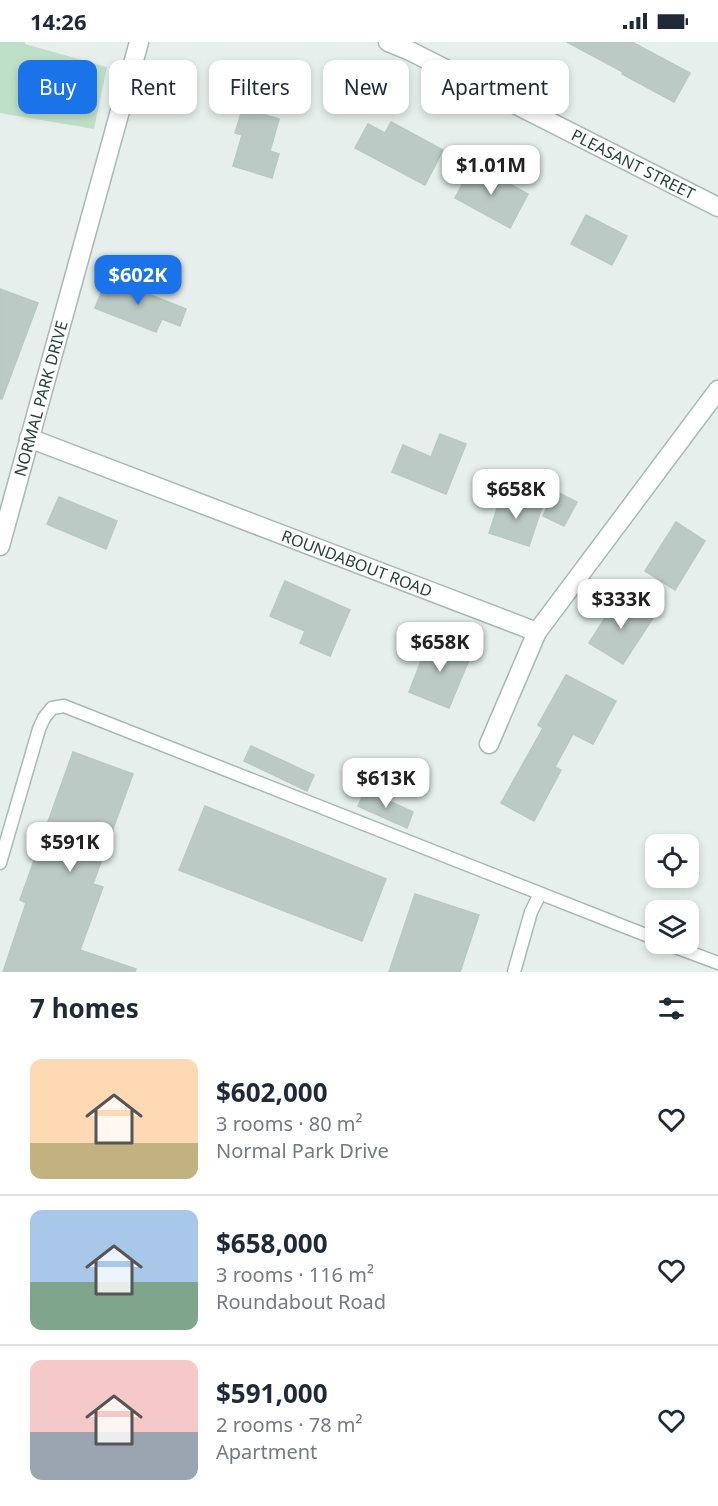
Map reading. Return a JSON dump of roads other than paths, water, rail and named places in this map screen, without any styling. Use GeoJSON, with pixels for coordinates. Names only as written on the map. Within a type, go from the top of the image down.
{"type":"FeatureCollection","features":[{"type":"Feature","properties":{"kind":"street","name":"NORMAL PARK DRIVE"},"geometry":{"type":"LineString","coordinates":[[0,546],[139,42]]}},
{"type":"Feature","properties":{"kind":"street","name":"PLEASANT STREET"},"geometry":{"type":"LineString","coordinates":[[388,42],[718,207]]}},
{"type":"Feature","properties":{"kind":"street"},"geometry":{"type":"LineString","coordinates":[[489,744],[537,632],[718,390]]}},
{"type":"Feature","properties":{"kind":"street","name":"ROUNDABOUT ROAD"},"geometry":{"type":"LineString","coordinates":[[29,438],[537,632]]}},
{"type":"Feature","properties":{"kind":"lane"},"geometry":{"type":"LineString","coordinates":[[0,863],[39,729],[52,708],[64,706],[645,935]]}},
{"type":"Feature","properties":{"kind":"lane"},"geometry":{"type":"LineString","coordinates":[[514,972],[531,912],[540,894]]}},
{"type":"Feature","properties":{"kind":"lane"},"geometry":{"type":"LineString","coordinates":[[694,954],[718,963]]}}]}
